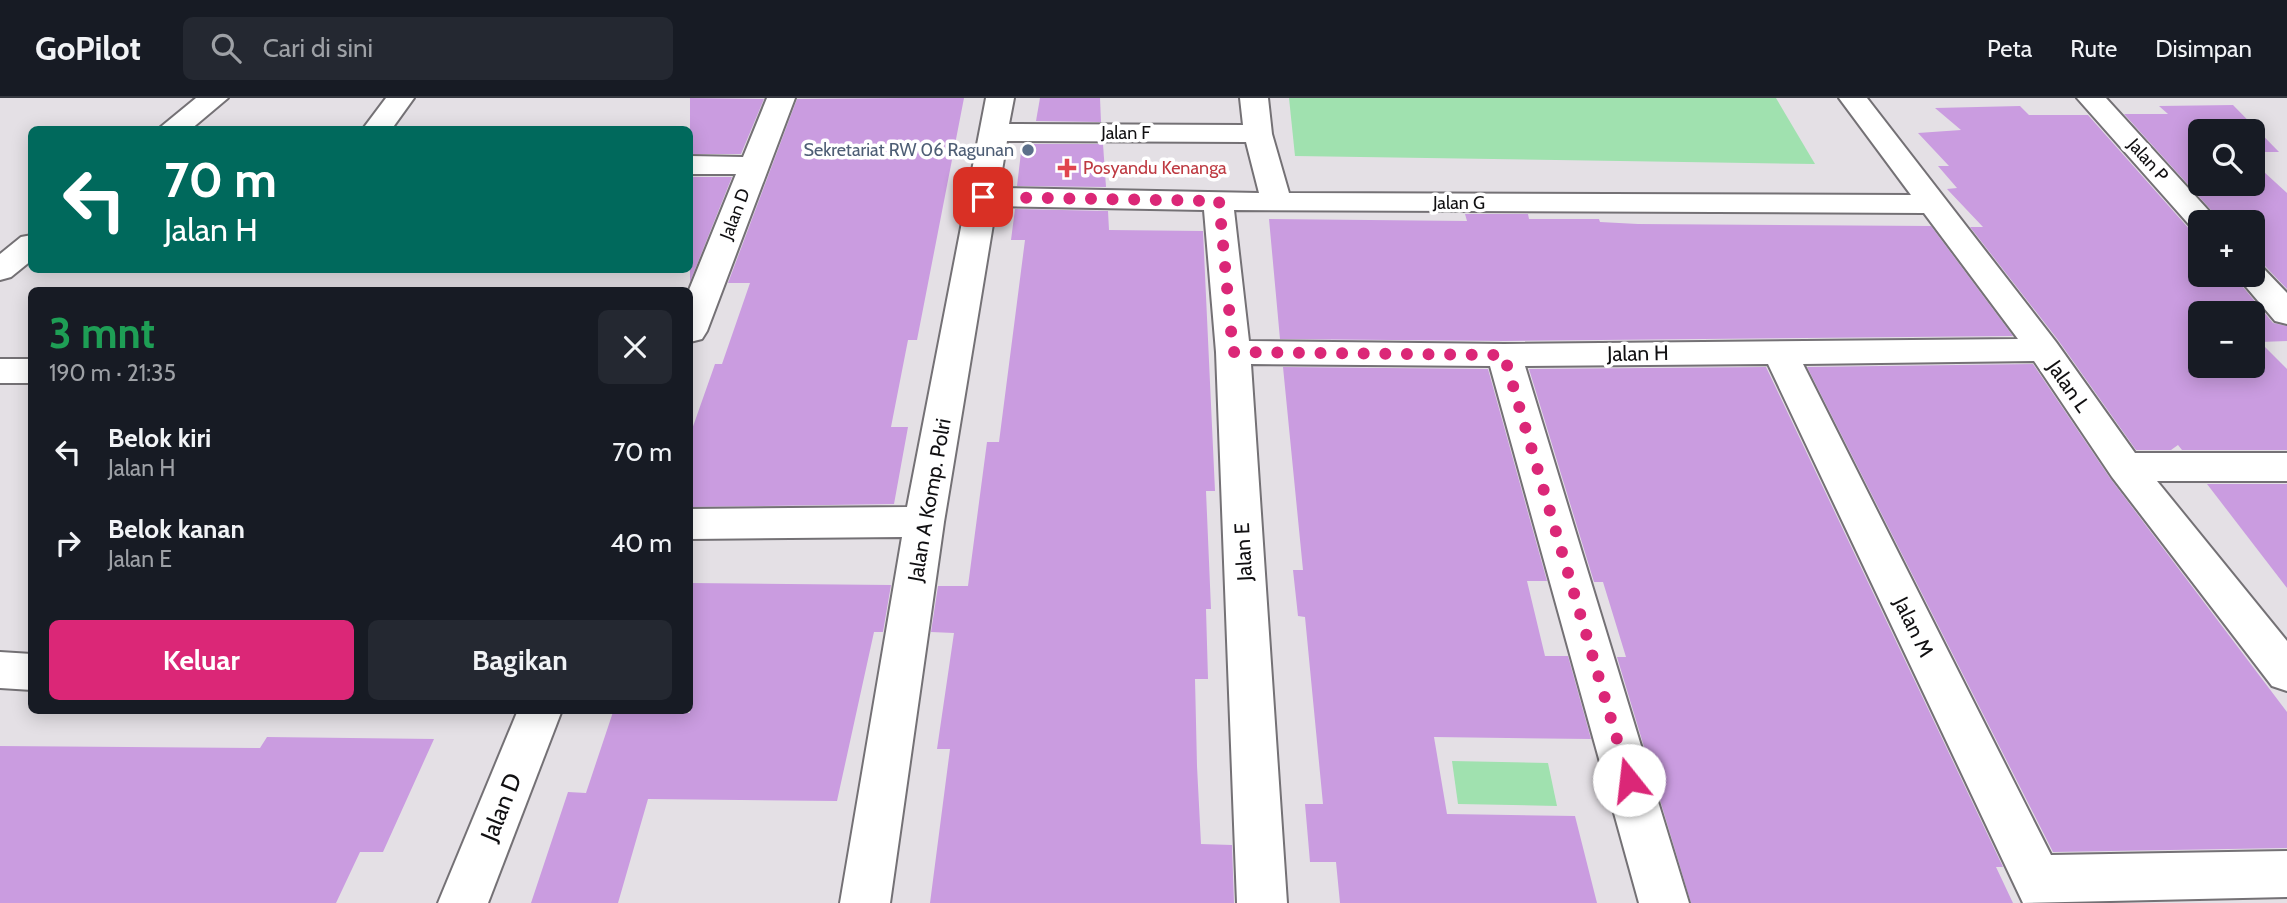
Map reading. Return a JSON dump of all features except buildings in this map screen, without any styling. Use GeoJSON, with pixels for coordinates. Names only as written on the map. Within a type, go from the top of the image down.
{"type":"FeatureCollection","features":[{"type":"Feature","properties":{"kind":"street"},"geometry":{"type":"LineString","coordinates":[[177,126],[215,98]]}},
{"type":"Feature","properties":{"kind":"street"},"geometry":{"type":"LineString","coordinates":[[379,126],[400,98]]}},
{"type":"Feature","properties":{"kind":"street","name":"Jalan D"},"geometry":{"type":"LineString","coordinates":[[693,323],[781,98]]}},
{"type":"Feature","properties":{"kind":"street"},"geometry":{"type":"LineString","coordinates":[[1254,98],[1258,134],[1277,202]]}},
{"type":"Feature","properties":{"kind":"street","name":"Jalan L"},"geometry":{"type":"LineString","coordinates":[[1853,98],[1936,204],[2044,350],[2125,467],[2287,673]]}},
{"type":"Feature","properties":{"kind":"street","name":"Jalan P"},"geometry":{"type":"LineString","coordinates":[[2091,98],[2193,210]]}},
{"type":"Feature","properties":{"kind":"street","name":"Jalan F"},"geometry":{"type":"LineString","coordinates":[[997,115],[1258,134]]}},
{"type":"Feature","properties":{"kind":"street","name":"Jalan A Komp. Polri"},"geometry":{"type":"LineString","coordinates":[[864,903],[924,522],[997,115]]}},
{"type":"Feature","properties":{"kind":"street"},"geometry":{"type":"LineString","coordinates":[[693,165],[754,166]]}},
{"type":"Feature","properties":{"kind":"street","name":"Jalan G"},"geometry":{"type":"LineString","coordinates":[[983,197],[1277,202],[1936,204]]}},
{"type":"Feature","properties":{"kind":"street","name":"Jalan E"},"geometry":{"type":"LineString","coordinates":[[1219,201],[1233,352],[1262,903]]}},
{"type":"Feature","properties":{"kind":"street"},"geometry":{"type":"LineString","coordinates":[[0,270],[28,247]]}},
{"type":"Feature","properties":{"kind":"street"},"geometry":{"type":"LineString","coordinates":[[2263,287],[2287,313]]}},
{"type":"Feature","properties":{"kind":"street"},"geometry":{"type":"LineString","coordinates":[[0,344],[28,344]]}},
{"type":"Feature","properties":{"kind":"street","name":"Jalan H"},"geometry":{"type":"LineString","coordinates":[[1233,352],[1504,355],[2044,350]]}},
{"type":"Feature","properties":{"kind":"street","name":"Jalan M"},"geometry":{"type":"LineString","coordinates":[[1779,351],[2043,890]]}},
{"type":"Feature","properties":{"kind":"street"},"geometry":{"type":"LineString","coordinates":[[1504,355],[1664,903]]}},
{"type":"Feature","properties":{"kind":"street"},"geometry":{"type":"LineString","coordinates":[[0,371],[28,371]]}},
{"type":"Feature","properties":{"kind":"street"},"geometry":{"type":"LineString","coordinates":[[2125,467],[2287,467]]}},
{"type":"Feature","properties":{"kind":"street"},"geometry":{"type":"LineString","coordinates":[[693,524],[924,522]]}},
{"type":"Feature","properties":{"kind":"street"},"geometry":{"type":"LineString","coordinates":[[0,670],[28,672]]}},
{"type":"Feature","properties":{"kind":"street","name":"Jalan D"},"geometry":{"type":"LineString","coordinates":[[463,903],[538,714]]}},
{"type":"Feature","properties":{"kind":"street"},"geometry":{"type":"LineString","coordinates":[[2043,890],[2287,874]]}},
{"type":"Feature","properties":{"kind":"green space"},"geometry":{"type":"Polygon","coordinates":[[[1289,98],[1776,98],[1815,164],[1295,156],[1289,98]]]}},
{"type":"Feature","properties":{"kind":"green space"},"geometry":{"type":"Polygon","coordinates":[[[1452,761],[1548,763],[1557,806],[1458,804],[1452,761]]]}},
{"type":"Feature","properties":{"kind":"place","name":"Sekretariat RW 06 Ragunan"},"geometry":{"type":"Point","coordinates":[1028,150]}},
{"type":"Feature","properties":{"kind":"place","name":"Posyandu Kenanga"},"geometry":{"type":"Point","coordinates":[1067,168]}},
{"type":"Feature","properties":{"kind":"route"},"geometry":{"type":"LineString","coordinates":[[983,197],[1219,201],[1233,352],[1504,355],[1629,780]]}}]}
